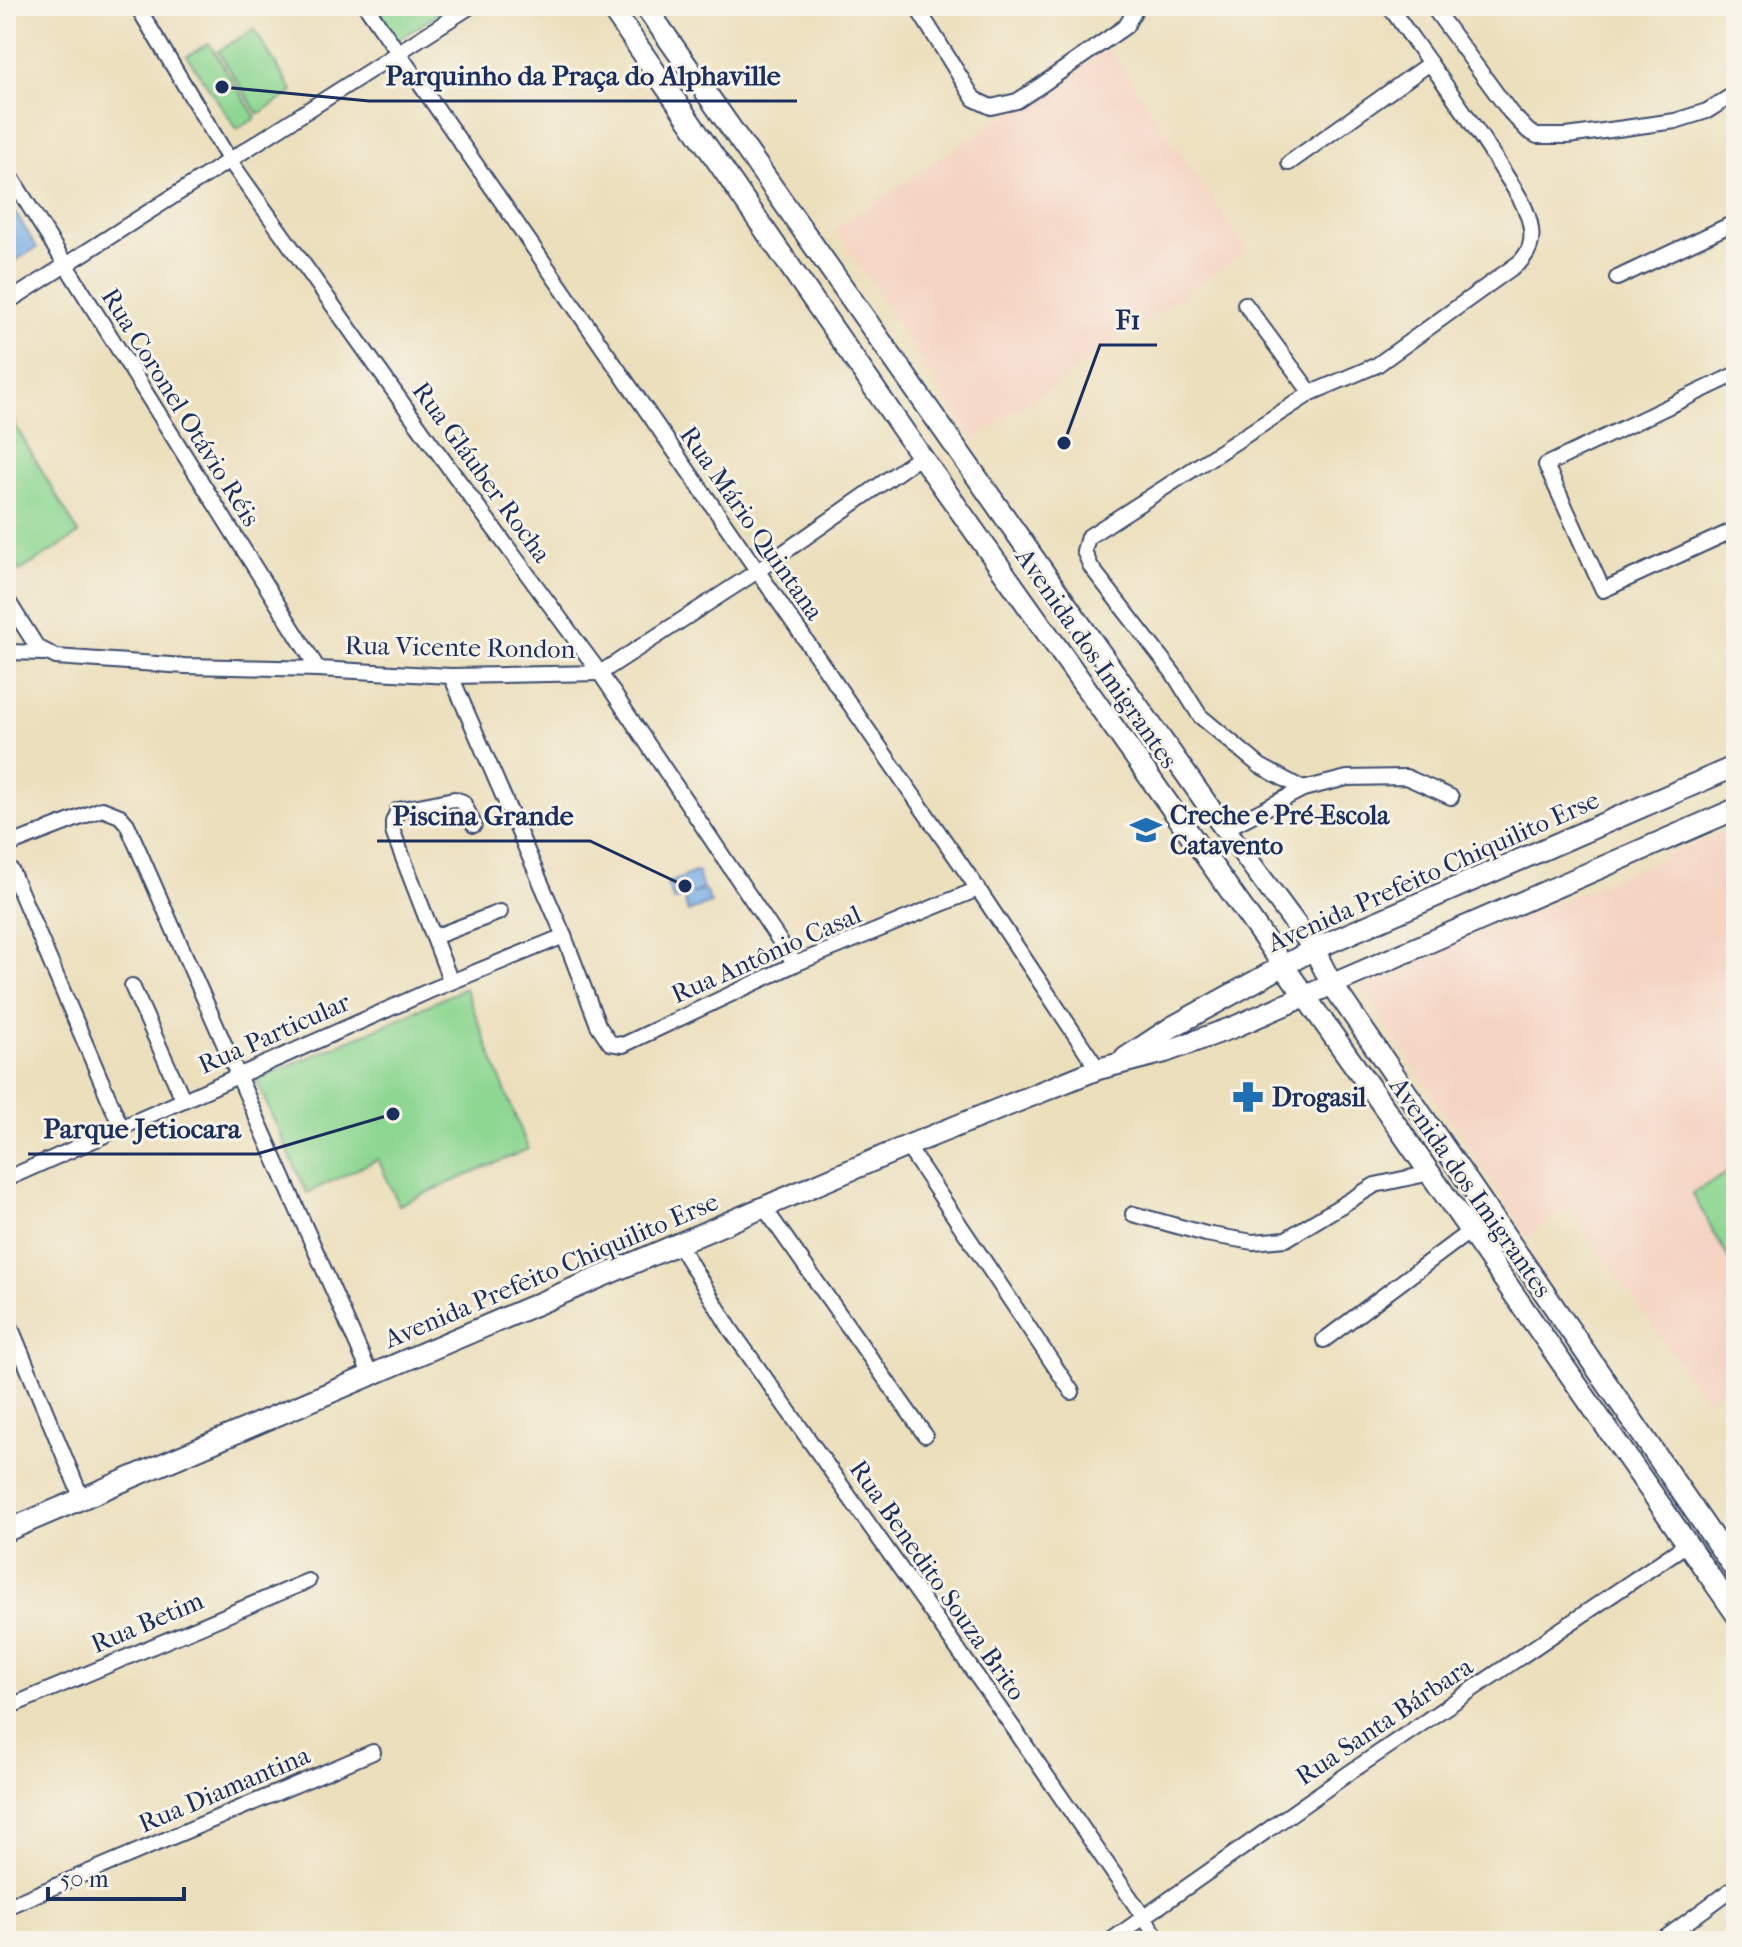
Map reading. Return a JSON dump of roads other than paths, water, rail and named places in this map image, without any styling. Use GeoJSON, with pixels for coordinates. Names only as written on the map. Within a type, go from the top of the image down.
{"type":"FeatureCollection","features":[{"type":"Feature","properties":{"kind":"main road","name":"Avenida dos Imigrantes"},"geometry":{"type":"LineString","coordinates":[[610,6],[921,456],[1431,1173],[1736,1614]]}},
{"type":"Feature","properties":{"kind":"main road","name":"Avenida dos Imigrantes"},"geometry":{"type":"LineString","coordinates":[[645,6],[1225,829],[1314,949],[1331,983],[1736,1571]]}},
{"type":"Feature","properties":{"kind":"main road"},"geometry":{"type":"LineString","coordinates":[[995,559],[1022,540]]}},
{"type":"Feature","properties":{"kind":"main road","name":"Avenida Prefeito Chiquilito Erse"},"geometry":{"type":"LineString","coordinates":[[1119,1063],[1172,1027],[1314,949],[1736,766]]}},
{"type":"Feature","properties":{"kind":"main road"},"geometry":{"type":"LineString","coordinates":[[1331,983],[1736,809]]}},
{"type":"Feature","properties":{"kind":"main road","name":"Avenida Prefeito Chiquilito Erse"},"geometry":{"type":"LineString","coordinates":[[6,1531],[907,1146],[1098,1069],[1194,1042],[1306,997],[1331,983]]}},
{"type":"Feature","properties":{"kind":"main road"},"geometry":{"type":"LineString","coordinates":[[1470,1231],[1473,1213],[1490,1214]]}},
{"type":"Feature","properties":{"kind":"street","name":"Rua Gláuber Rocha"},"geometry":{"type":"LineString","coordinates":[[137,6],[230,161],[419,427],[600,673],[795,964]]}},
{"type":"Feature","properties":{"kind":"street","name":"Rua Mário Quintana"},"geometry":{"type":"LineString","coordinates":[[366,6],[978,889],[1098,1069]]}},
{"type":"Feature","properties":{"kind":"street"},"geometry":{"type":"LineString","coordinates":[[6,303],[471,6]]}},
{"type":"Feature","properties":{"kind":"street"},"geometry":{"type":"LineString","coordinates":[[916,6],[974,99],[982,104],[1002,106],[1017,101],[1126,26],[1137,6]]}},
{"type":"Feature","properties":{"kind":"street"},"geometry":{"type":"LineString","coordinates":[[1303,789],[1260,766],[1200,716],[1158,652],[1091,567],[1084,551],[1088,537],[1311,393],[1377,365],[1529,253],[1531,229],[1518,196],[1465,112],[1389,6]]}},
{"type":"Feature","properties":{"kind":"street"},"geometry":{"type":"LineString","coordinates":[[1432,6],[1510,112],[1537,136],[1567,136],[1675,121],[1707,111],[1736,93]]}},
{"type":"Feature","properties":{"kind":"street"},"geometry":{"type":"LineString","coordinates":[[1289,163],[1430,63]]}},
{"type":"Feature","properties":{"kind":"street","name":"Rua Coronel Otávio Réis"},"geometry":{"type":"LineString","coordinates":[[6,169],[318,669]]}},
{"type":"Feature","properties":{"kind":"street"},"geometry":{"type":"LineString","coordinates":[[1617,278],[1736,222]]}},
{"type":"Feature","properties":{"kind":"street"},"geometry":{"type":"LineString","coordinates":[[1245,304],[1311,393]]}},
{"type":"Feature","properties":{"kind":"street"},"geometry":{"type":"LineString","coordinates":[[1736,374],[1546,465],[1603,590],[1736,529]]}},
{"type":"Feature","properties":{"kind":"street","name":"Rua Vicente Rondon"},"geometry":{"type":"LineString","coordinates":[[46,653],[77,659],[185,666],[451,676],[600,673],[756,572],[921,456]]}},
{"type":"Feature","properties":{"kind":"street"},"geometry":{"type":"LineString","coordinates":[[6,598],[37,647],[46,653]]}},
{"type":"Feature","properties":{"kind":"street"},"geometry":{"type":"LineString","coordinates":[[6,652],[46,653]]}},
{"type":"Feature","properties":{"kind":"street"},"geometry":{"type":"LineString","coordinates":[[451,676],[564,936]]}},
{"type":"Feature","properties":{"kind":"street"},"geometry":{"type":"LineString","coordinates":[[1225,829],[1303,789],[1347,778],[1406,777],[1451,797]]}},
{"type":"Feature","properties":{"kind":"street"},"geometry":{"type":"LineString","coordinates":[[451,982],[393,832],[393,822],[398,810],[454,799],[463,802],[474,825]]}},
{"type":"Feature","properties":{"kind":"street"},"geometry":{"type":"LineString","coordinates":[[6,846],[102,809],[120,816],[127,824],[370,1374]]}},
{"type":"Feature","properties":{"kind":"street"},"geometry":{"type":"LineString","coordinates":[[11,870],[121,1127]]}},
{"type":"Feature","properties":{"kind":"street","name":"Rua Antônio Casal"},"geometry":{"type":"LineString","coordinates":[[564,936],[598,1025],[610,1043],[623,1045],[795,964],[978,889]]}},
{"type":"Feature","properties":{"kind":"street"},"geometry":{"type":"LineString","coordinates":[[434,937],[500,912]]}},
{"type":"Feature","properties":{"kind":"street","name":"Rua Particular"},"geometry":{"type":"LineString","coordinates":[[6,1179],[451,982],[564,936]]}},
{"type":"Feature","properties":{"kind":"street"},"geometry":{"type":"LineString","coordinates":[[132,986],[183,1099]]}},
{"type":"Feature","properties":{"kind":"street"},"geometry":{"type":"LineString","coordinates":[[907,1146],[1072,1392]]}},
{"type":"Feature","properties":{"kind":"street"},"geometry":{"type":"LineString","coordinates":[[1133,1214],[1206,1234],[1253,1242],[1286,1239],[1375,1185],[1431,1173]]}},
{"type":"Feature","properties":{"kind":"street"},"geometry":{"type":"LineString","coordinates":[[765,1209],[925,1435]]}},
{"type":"Feature","properties":{"kind":"street"},"geometry":{"type":"LineString","coordinates":[[1324,1340],[1470,1231]]}},
{"type":"Feature","properties":{"kind":"street","name":"Rua Benedito Souza Brito"},"geometry":{"type":"LineString","coordinates":[[679,1245],[731,1330],[1017,1733],[1160,1941]]}},
{"type":"Feature","properties":{"kind":"street"},"geometry":{"type":"LineString","coordinates":[[6,1316],[82,1499]]}},
{"type":"Feature","properties":{"kind":"street","name":"Rua Santa Bárbara"},"geometry":{"type":"LineString","coordinates":[[1110,1941],[1349,1773],[1687,1544]]}},
{"type":"Feature","properties":{"kind":"street","name":"Rua Betim"},"geometry":{"type":"LineString","coordinates":[[6,1708],[308,1581]]}},
{"type":"Feature","properties":{"kind":"street","name":"Rua Diamantina"},"geometry":{"type":"LineString","coordinates":[[6,1907],[373,1752]]}},
{"type":"Feature","properties":{"kind":"street"},"geometry":{"type":"LineString","coordinates":[[1661,1941],[1736,1886]]}},
{"type":"Feature","properties":{"kind":"water"},"geometry":{"type":"Polygon","coordinates":[[[6,197],[37,248],[6,266],[6,197]]]}},
{"type":"Feature","properties":{"kind":"water"},"geometry":{"type":"Polygon","coordinates":[[[697,871],[703,888],[692,894],[705,890],[711,903],[688,912],[683,897],[674,901],[667,884],[697,871]]]}},
{"type":"Feature","properties":{"kind":"place","name":"Parquinho da Praça do Alphaville"},"geometry":{"type":"Point","coordinates":[222,87]}},
{"type":"Feature","properties":{"kind":"place","name":"F1"},"geometry":{"type":"Point","coordinates":[1064,443]}},
{"type":"Feature","properties":{"kind":"place","name":"Creche e Pré-Escola Catavento"},"geometry":{"type":"Point","coordinates":[1146,830]}},
{"type":"Feature","properties":{"kind":"place","name":"Piscina Grande"},"geometry":{"type":"Point","coordinates":[685,886]}},
{"type":"Feature","properties":{"kind":"place","name":"Drogasil"},"geometry":{"type":"Point","coordinates":[1248,1097]}},
{"type":"Feature","properties":{"kind":"place","name":"Parque Jetiocara"},"geometry":{"type":"Point","coordinates":[393,1114]}}]}
